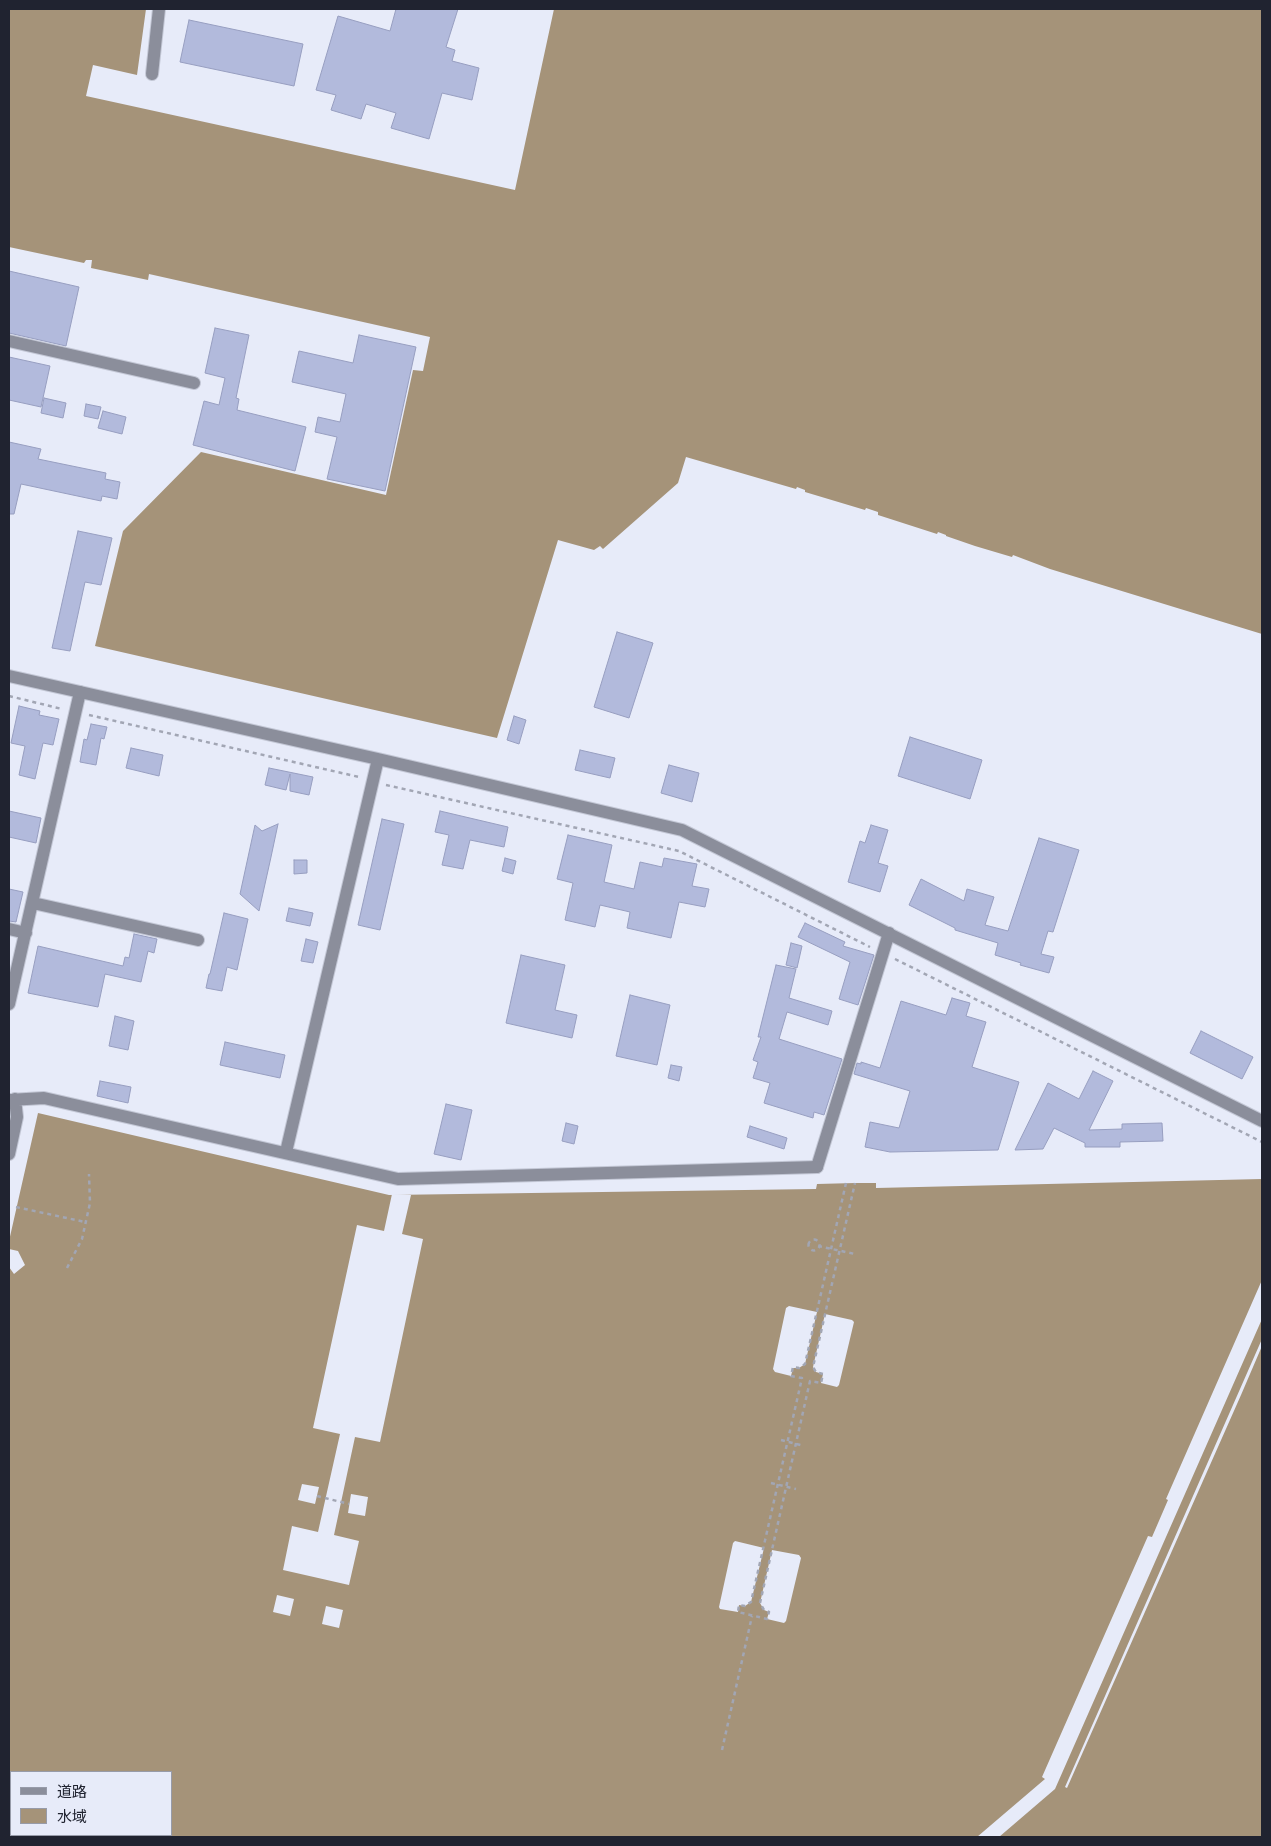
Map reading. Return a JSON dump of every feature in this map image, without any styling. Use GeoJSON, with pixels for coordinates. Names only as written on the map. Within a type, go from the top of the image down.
{"type":"FeatureCollection","features":[{"type":"Feature","properties":{"kind":"street"},"geometry":{"type":"LineString","coordinates":[[152,74],[159,9]]}},
{"type":"Feature","properties":{"kind":"street"},"geometry":{"type":"LineString","coordinates":[[9,341],[194,383]]}},
{"type":"Feature","properties":{"kind":"street"},"geometry":{"type":"LineString","coordinates":[[9,676],[682,830],[1262,1121]]}},
{"type":"Feature","properties":{"kind":"street"},"geometry":{"type":"LineString","coordinates":[[9,1004],[80,692]]}},
{"type":"Feature","properties":{"kind":"street"},"geometry":{"type":"LineString","coordinates":[[286,1152],[378,759]]}},
{"type":"Feature","properties":{"kind":"street"},"geometry":{"type":"LineString","coordinates":[[33,903],[198,940]]}},
{"type":"Feature","properties":{"kind":"street"},"geometry":{"type":"LineString","coordinates":[[9,929],[26,933]]}},
{"type":"Feature","properties":{"kind":"street"},"geometry":{"type":"LineString","coordinates":[[9,1154],[18,1117],[11,1099],[44,1098],[398,1179],[817,1167],[889,933]]}},
{"type":"Feature","properties":{"kind":"path"},"geometry":{"type":"LineString","coordinates":[[9,696],[361,777],[363,783]]}},
{"type":"Feature","properties":{"kind":"path"},"geometry":{"type":"LineString","coordinates":[[382,788],[388,784],[678,851],[1262,1142]]}},
{"type":"Feature","properties":{"kind":"path"},"geometry":{"type":"LineString","coordinates":[[67,1268],[82,1240],[90,1203],[89,1174]]}},
{"type":"Feature","properties":{"kind":"path"},"geometry":{"type":"LineString","coordinates":[[846,1183],[805,1364],[799,1368],[793,1367],[791,1376],[802,1378],[751,1602],[745,1606],[739,1605],[738,1612],[767,1619],[769,1612],[764,1610],[760,1603],[810,1380],[821,1383],[823,1374],[816,1372],[813,1367],[855,1183]]}},
{"type":"Feature","properties":{"kind":"path"},"geometry":{"type":"LineString","coordinates":[[16,1207],[86,1222]]}},
{"type":"Feature","properties":{"kind":"path"},"geometry":{"type":"LineString","coordinates":[[811,1240],[818,1242],[818,1246],[816,1251],[808,1248],[811,1240]]}},
{"type":"Feature","properties":{"kind":"path"},"geometry":{"type":"LineString","coordinates":[[818,1246],[855,1254]]}},
{"type":"Feature","properties":{"kind":"path"},"geometry":{"type":"LineString","coordinates":[[781,1440],[804,1446]]}},
{"type":"Feature","properties":{"kind":"path"},"geometry":{"type":"LineString","coordinates":[[771,1483],[796,1489]]}},
{"type":"Feature","properties":{"kind":"path"},"geometry":{"type":"LineString","coordinates":[[317,1496],[349,1504]]}},
{"type":"Feature","properties":{"kind":"path"},"geometry":{"type":"LineString","coordinates":[[722,1750],[752,1616]]}},
{"type":"Feature","properties":{"kind":"water"},"geometry":{"type":"Polygon","coordinates":[[[9,9],[146,9],[137,75],[93,65],[86,96],[515,190],[554,9],[1262,9],[1262,634],[1050,569],[1013,555],[1012,557],[975,546],[938,532],[937,534],[878,515],[878,512],[866,508],[865,510],[805,492],[805,490],[797,487],[796,489],[686,457],[678,483],[603,549],[600,546],[594,550],[558,540],[497,738],[95,646],[123,531],[201,452],[386,495],[413,370],[423,371],[430,337],[149,274],[148,280],[91,268],[92,260],[86,260],[84,263],[9,247],[9,9]]]}},
{"type":"Feature","properties":{"kind":"water"},"geometry":{"type":"Polygon","coordinates":[[[38,1113],[389,1195],[816,1189],[817,1184],[855,1183],[876,1183],[876,1188],[1262,1179],[1262,1280],[1166,1499],[1168,1500],[1152,1537],[1148,1536],[1042,1777],[1045,1779],[977,1837],[9,1837],[9,1267],[14,1274],[25,1265],[18,1251],[9,1249],[9,1241],[38,1113]]]}},
{"type":"Feature","properties":{"kind":"water"},"geometry":{"type":"Polygon","coordinates":[[[1262,1319],[1262,1837],[999,1837],[1055,1789],[1262,1319]]]}},
{"type":"Feature","properties":{"kind":"pier"},"geometry":{"type":"Polygon","coordinates":[[[392,1194],[411,1195],[402,1234],[423,1239],[380,1442],[355,1437],[334,1535],[359,1541],[349,1585],[283,1570],[292,1526],[318,1532],[340,1434],[313,1428],[357,1225],[384,1231],[392,1194]]]}},
{"type":"Feature","properties":{"kind":"pier"},"geometry":{"type":"Polygon","coordinates":[[[789,1306],[817,1312],[805,1364],[799,1368],[793,1368],[791,1376],[775,1372],[773,1369],[786,1308],[789,1306]]]}},
{"type":"Feature","properties":{"kind":"pier"},"geometry":{"type":"Polygon","coordinates":[[[825,1314],[854,1322],[837,1387],[821,1383],[823,1374],[816,1372],[813,1367],[825,1314]]]}},
{"type":"Feature","properties":{"kind":"pier"},"geometry":{"type":"Polygon","coordinates":[[[1262,1339],[1262,1346],[1241,1395],[1067,1788],[1065,1787],[1262,1339]]]}},
{"type":"Feature","properties":{"kind":"pier"},"geometry":{"type":"Polygon","coordinates":[[[302,1484],[319,1487],[315,1504],[298,1500],[302,1484]]]}},
{"type":"Feature","properties":{"kind":"pier"},"geometry":{"type":"Polygon","coordinates":[[[351,1494],[368,1497],[365,1516],[348,1513],[351,1494]]]}},
{"type":"Feature","properties":{"kind":"pier"},"geometry":{"type":"Polygon","coordinates":[[[735,1541],[764,1548],[751,1602],[745,1606],[739,1605],[738,1612],[720,1609],[719,1607],[735,1541]]]}},
{"type":"Feature","properties":{"kind":"pier"},"geometry":{"type":"Polygon","coordinates":[[[772,1550],[799,1555],[801,1558],[784,1623],[767,1619],[769,1612],[764,1610],[760,1603],[772,1550]]]}},
{"type":"Feature","properties":{"kind":"pier"},"geometry":{"type":"Polygon","coordinates":[[[277,1595],[294,1599],[290,1616],[273,1612],[277,1595]]]}},
{"type":"Feature","properties":{"kind":"pier"},"geometry":{"type":"Polygon","coordinates":[[[326,1606],[343,1610],[339,1628],[322,1624],[326,1606]]]}},
{"type":"Feature","properties":{"kind":"building"},"geometry":{"type":"Polygon","coordinates":[[[396,9],[458,9],[446,47],[455,50],[452,61],[479,68],[472,100],[442,93],[429,139],[391,128],[396,113],[366,104],[361,119],[331,110],[336,95],[316,90],[338,16],[390,31],[396,9]]]}},
{"type":"Feature","properties":{"kind":"building"},"geometry":{"type":"Polygon","coordinates":[[[189,20],[303,44],[294,86],[180,62],[189,20]]]}},
{"type":"Feature","properties":{"kind":"building"},"geometry":{"type":"Polygon","coordinates":[[[9,271],[79,287],[66,346],[9,333],[9,271]]]}},
{"type":"Feature","properties":{"kind":"building"},"geometry":{"type":"Polygon","coordinates":[[[215,328],[249,335],[236,398],[239,399],[237,410],[306,427],[295,471],[193,445],[204,401],[219,405],[225,378],[205,373],[215,328]]]}},
{"type":"Feature","properties":{"kind":"building"},"geometry":{"type":"Polygon","coordinates":[[[359,335],[416,347],[385,491],[327,479],[337,437],[315,432],[318,417],[340,422],[346,394],[292,382],[299,351],[353,363],[359,335]]]}},
{"type":"Feature","properties":{"kind":"building"},"geometry":{"type":"Polygon","coordinates":[[[9,357],[50,366],[41,407],[9,400],[9,357]]]}},
{"type":"Feature","properties":{"kind":"building"},"geometry":{"type":"Polygon","coordinates":[[[44,398],[66,403],[63,418],[41,413],[44,398]]]}},
{"type":"Feature","properties":{"kind":"building"},"geometry":{"type":"Polygon","coordinates":[[[86,404],[101,407],[98,419],[84,416],[86,404]]]}},
{"type":"Feature","properties":{"kind":"building"},"geometry":{"type":"Polygon","coordinates":[[[103,411],[126,417],[122,434],[98,428],[103,411]]]}},
{"type":"Feature","properties":{"kind":"building"},"geometry":{"type":"Polygon","coordinates":[[[9,442],[41,449],[38,459],[106,473],[105,479],[120,482],[117,499],[102,496],[101,501],[21,484],[14,514],[9,514],[9,442]]]}},
{"type":"Feature","properties":{"kind":"building"},"geometry":{"type":"Polygon","coordinates":[[[78,531],[112,538],[101,585],[85,582],[70,651],[52,648],[78,531]]]}},
{"type":"Feature","properties":{"kind":"building"},"geometry":{"type":"Polygon","coordinates":[[[617,632],[653,643],[629,718],[594,707],[617,632]]]}},
{"type":"Feature","properties":{"kind":"building"},"geometry":{"type":"Polygon","coordinates":[[[19,706],[40,711],[39,715],[59,719],[53,745],[43,743],[35,779],[19,775],[25,746],[11,743],[19,706]]]}},
{"type":"Feature","properties":{"kind":"building"},"geometry":{"type":"Polygon","coordinates":[[[514,716],[526,720],[519,744],[507,740],[514,716]]]}},
{"type":"Feature","properties":{"kind":"building"},"geometry":{"type":"Polygon","coordinates":[[[91,724],[107,727],[104,739],[101,738],[96,765],[80,762],[84,739],[87,740],[91,724]]]}},
{"type":"Feature","properties":{"kind":"building"},"geometry":{"type":"Polygon","coordinates":[[[910,737],[982,760],[970,799],[898,776],[910,737]]]}},
{"type":"Feature","properties":{"kind":"building"},"geometry":{"type":"Polygon","coordinates":[[[131,748],[163,755],[159,776],[126,768],[131,748]]]}},
{"type":"Feature","properties":{"kind":"building"},"geometry":{"type":"Polygon","coordinates":[[[580,750],[615,758],[610,778],[575,770],[580,750]]]}},
{"type":"Feature","properties":{"kind":"building"},"geometry":{"type":"Polygon","coordinates":[[[669,765],[699,773],[692,802],[661,793],[669,765]]]}},
{"type":"Feature","properties":{"kind":"building"},"geometry":{"type":"Polygon","coordinates":[[[269,768],[313,777],[309,795],[290,791],[290,774],[286,790],[265,785],[269,768]]]}},
{"type":"Feature","properties":{"kind":"building"},"geometry":{"type":"Polygon","coordinates":[[[9,811],[41,818],[36,843],[9,837],[9,811]]]}},
{"type":"Feature","properties":{"kind":"building"},"geometry":{"type":"Polygon","coordinates":[[[440,811],[508,827],[504,847],[470,840],[463,869],[442,865],[449,835],[435,832],[440,811]]]}},
{"type":"Feature","properties":{"kind":"building"},"geometry":{"type":"Polygon","coordinates":[[[382,819],[404,824],[380,930],[358,925],[382,819]]]}},
{"type":"Feature","properties":{"kind":"building"},"geometry":{"type":"Polygon","coordinates":[[[278,824],[259,911],[240,894],[255,825],[262,831],[278,824]]]}},
{"type":"Feature","properties":{"kind":"building"},"geometry":{"type":"Polygon","coordinates":[[[871,825],[888,830],[878,863],[888,866],[880,892],[848,882],[860,841],[865,843],[871,825]]]}},
{"type":"Feature","properties":{"kind":"building"},"geometry":{"type":"Polygon","coordinates":[[[568,835],[612,845],[604,882],[634,889],[640,862],[662,867],[664,858],[697,864],[692,886],[709,889],[705,907],[679,902],[671,938],[627,928],[630,912],[600,905],[595,927],[565,920],[573,883],[557,879],[568,835]]]}},
{"type":"Feature","properties":{"kind":"building"},"geometry":{"type":"Polygon","coordinates":[[[1039,838],[1079,850],[1053,932],[1048,931],[1041,954],[1054,957],[1049,973],[1020,965],[1021,963],[995,955],[998,943],[955,930],[955,928],[909,905],[921,879],[964,901],[967,889],[994,897],[985,925],[1008,931],[1039,838]]]}},
{"type":"Feature","properties":{"kind":"building"},"geometry":{"type":"Polygon","coordinates":[[[505,858],[516,861],[513,874],[502,871],[505,858]]]}},
{"type":"Feature","properties":{"kind":"building"},"geometry":{"type":"Polygon","coordinates":[[[294,860],[307,860],[307,873],[294,874],[294,860]]]}},
{"type":"Feature","properties":{"kind":"building"},"geometry":{"type":"Polygon","coordinates":[[[9,889],[23,892],[16,922],[9,921],[9,889]]]}},
{"type":"Feature","properties":{"kind":"building"},"geometry":{"type":"Polygon","coordinates":[[[289,908],[313,913],[310,926],[286,921],[289,908]]]}},
{"type":"Feature","properties":{"kind":"building"},"geometry":{"type":"Polygon","coordinates":[[[224,913],[248,919],[237,970],[227,967],[222,991],[206,988],[224,913]]]}},
{"type":"Feature","properties":{"kind":"building"},"geometry":{"type":"Polygon","coordinates":[[[805,923],[845,942],[843,946],[874,955],[858,1005],[839,999],[850,962],[798,937],[805,923]]]}},
{"type":"Feature","properties":{"kind":"building"},"geometry":{"type":"Polygon","coordinates":[[[134,934],[157,939],[154,953],[148,951],[141,982],[105,974],[98,1007],[28,993],[38,946],[123,966],[125,957],[129,958],[134,934]]]}},
{"type":"Feature","properties":{"kind":"building"},"geometry":{"type":"Polygon","coordinates":[[[306,939],[318,942],[313,963],[301,961],[306,939]]]}},
{"type":"Feature","properties":{"kind":"building"},"geometry":{"type":"Polygon","coordinates":[[[791,943],[802,946],[797,968],[786,965],[791,943]]]}},
{"type":"Feature","properties":{"kind":"building"},"geometry":{"type":"Polygon","coordinates":[[[521,955],[565,965],[555,1010],[577,1015],[572,1038],[506,1023],[521,955]]]}},
{"type":"Feature","properties":{"kind":"building"},"geometry":{"type":"Polygon","coordinates":[[[776,965],[796,969],[789,998],[832,1011],[828,1025],[787,1012],[779,1039],[842,1059],[824,1115],[814,1112],[813,1118],[764,1103],[770,1083],[753,1078],[758,1062],[753,1060],[761,1037],[758,1037],[776,965]]]}},
{"type":"Feature","properties":{"kind":"building"},"geometry":{"type":"Polygon","coordinates":[[[630,995],[670,1005],[657,1065],[616,1056],[630,995]]]}},
{"type":"Feature","properties":{"kind":"building"},"geometry":{"type":"Polygon","coordinates":[[[952,998],[970,1003],[966,1016],[986,1022],[972,1067],[1019,1082],[998,1150],[890,1152],[865,1147],[870,1122],[899,1128],[910,1091],[854,1074],[857,1063],[861,1064],[861,1062],[880,1068],[901,1001],[946,1015],[952,998]]]}},
{"type":"Feature","properties":{"kind":"building"},"geometry":{"type":"Polygon","coordinates":[[[115,1016],[134,1021],[128,1050],[109,1046],[115,1016]]]}},
{"type":"Feature","properties":{"kind":"building"},"geometry":{"type":"Polygon","coordinates":[[[1201,1031],[1253,1057],[1242,1079],[1190,1053],[1201,1031]]]}},
{"type":"Feature","properties":{"kind":"building"},"geometry":{"type":"Polygon","coordinates":[[[225,1042],[285,1055],[280,1078],[220,1065],[225,1042]]]}},
{"type":"Feature","properties":{"kind":"building"},"geometry":{"type":"Polygon","coordinates":[[[671,1065],[682,1067],[679,1081],[668,1078],[671,1065]]]}},
{"type":"Feature","properties":{"kind":"building"},"geometry":{"type":"Polygon","coordinates":[[[1093,1071],[1113,1081],[1089,1130],[1122,1129],[1122,1124],[1162,1123],[1163,1141],[1120,1142],[1120,1147],[1085,1147],[1085,1143],[1054,1128],[1043,1149],[1015,1150],[1048,1083],[1079,1099],[1093,1071]]]}},
{"type":"Feature","properties":{"kind":"building"},"geometry":{"type":"Polygon","coordinates":[[[100,1081],[131,1087],[128,1103],[97,1096],[100,1081]]]}},
{"type":"Feature","properties":{"kind":"building"},"geometry":{"type":"Polygon","coordinates":[[[446,1104],[472,1110],[461,1160],[434,1154],[446,1104]]]}},
{"type":"Feature","properties":{"kind":"building"},"geometry":{"type":"Polygon","coordinates":[[[566,1123],[578,1126],[574,1144],[562,1141],[566,1123]]]}},
{"type":"Feature","properties":{"kind":"building"},"geometry":{"type":"Polygon","coordinates":[[[750,1126],[787,1138],[784,1149],[747,1137],[750,1126]]]}}]}
